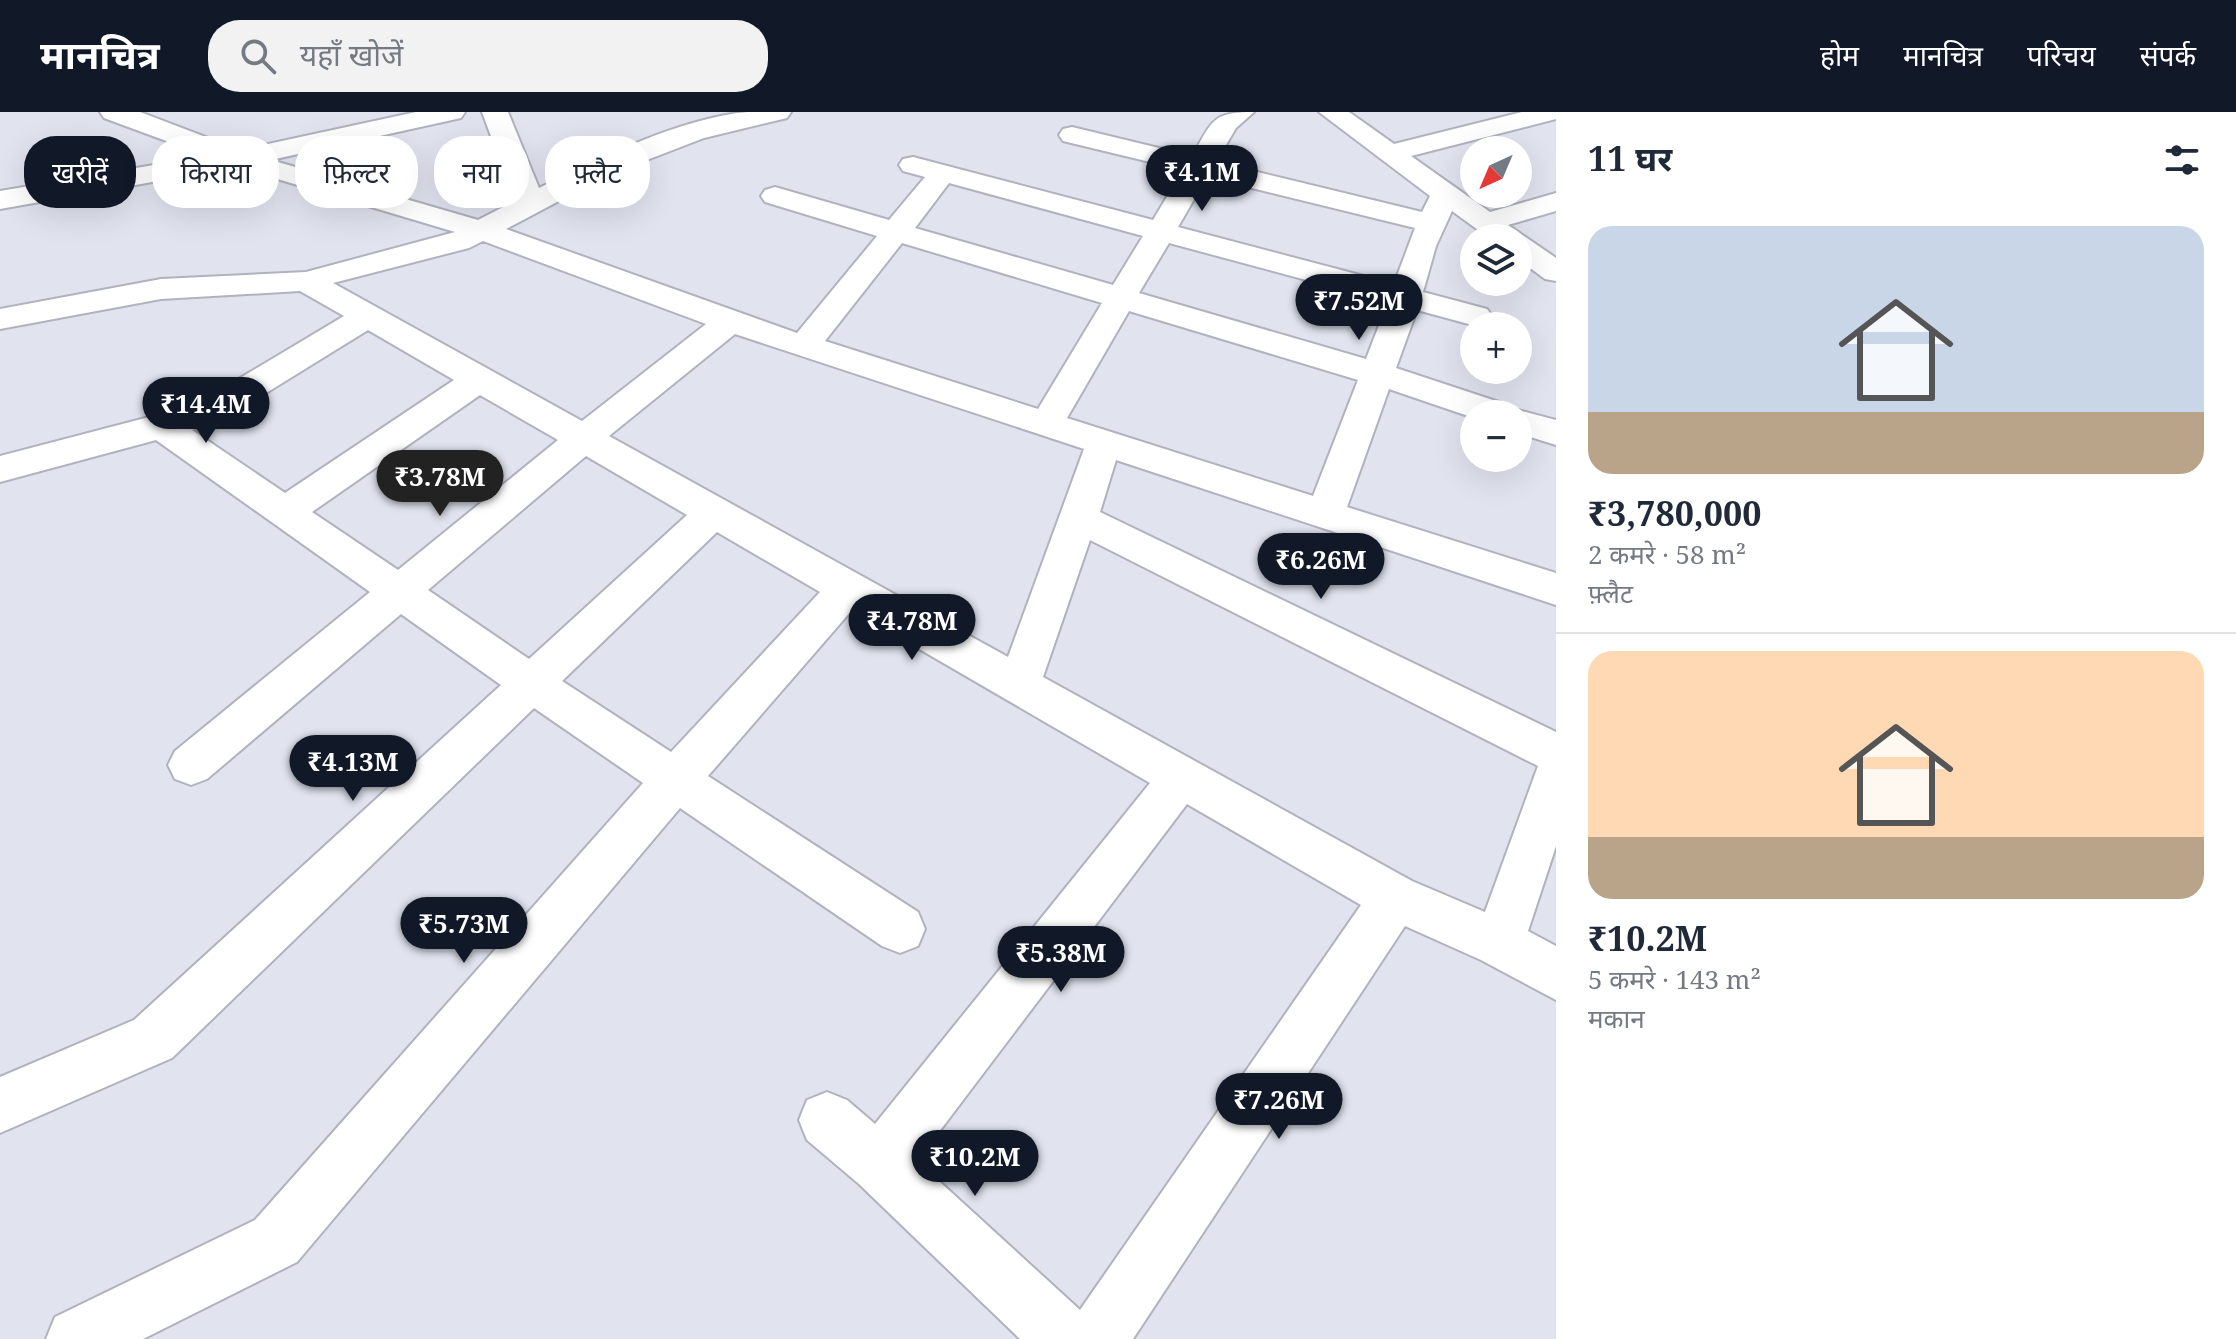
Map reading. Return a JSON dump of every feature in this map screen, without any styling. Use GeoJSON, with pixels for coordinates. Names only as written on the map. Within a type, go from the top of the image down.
{"type":"FeatureCollection","features":[{"type":"Feature","properties":{"kind":"street"},"geometry":{"type":"LineString","coordinates":[[116,112],[182,136]]}},
{"type":"Feature","properties":{"kind":"street"},"geometry":{"type":"LineString","coordinates":[[279,150],[452,112]]}},
{"type":"Feature","properties":{"kind":"street"},"geometry":{"type":"LineString","coordinates":[[495,112],[531,204]]}},
{"type":"Feature","properties":{"kind":"street"},"geometry":{"type":"LineString","coordinates":[[0,319],[161,289],[306,281],[458,242],[598,169],[695,132],[778,112]]}},
{"type":"Feature","properties":{"kind":"street"},"geometry":{"type":"LineString","coordinates":[[1046,424],[1226,123],[1241,112]]}},
{"type":"Feature","properties":{"kind":"street"},"geometry":{"type":"LineString","coordinates":[[1332,112],[1489,224]]}},
{"type":"Feature","properties":{"kind":"street"},"geometry":{"type":"LineString","coordinates":[[1390,153],[1554,112]]}},
{"type":"Feature","properties":{"kind":"street"},"geometry":{"type":"LineString","coordinates":[[1072,135],[1430,223]]}},
{"type":"Feature","properties":{"kind":"street"},"geometry":{"type":"LineString","coordinates":[[913,165],[1461,312]]}},
{"type":"Feature","properties":{"kind":"street"},"geometry":{"type":"LineString","coordinates":[[279,171],[484,231],[730,322],[1556,589]]}},
{"type":"Feature","properties":{"kind":"street"},"geometry":{"type":"LineString","coordinates":[[804,346],[943,173]]}},
{"type":"Feature","properties":{"kind":"street"},"geometry":{"type":"LineString","coordinates":[[0,200],[152,174]]}},
{"type":"Feature","properties":{"kind":"street"},"geometry":{"type":"LineString","coordinates":[[1325,515],[1406,297],[1430,223],[1446,193]]}},
{"type":"Feature","properties":{"kind":"street"},"geometry":{"type":"LineString","coordinates":[[775,196],[1378,374],[1460,401]]}},
{"type":"Feature","properties":{"kind":"street"},"geometry":{"type":"LineString","coordinates":[[1510,224],[1556,202]]}},
{"type":"Feature","properties":{"kind":"street"},"geometry":{"type":"LineString","coordinates":[[1532,255],[1556,272]]}},
{"type":"Feature","properties":{"kind":"street"},"geometry":{"type":"LineString","coordinates":[[306,281],[1395,898],[1499,943],[1556,974]]}},
{"type":"Feature","properties":{"kind":"street"},"geometry":{"type":"LineString","coordinates":[[0,469],[207,414],[367,316]]}},
{"type":"Feature","properties":{"kind":"street"},"geometry":{"type":"LineString","coordinates":[[191,765],[584,438],[730,322]]}},
{"type":"Feature","properties":{"kind":"street"},"geometry":{"type":"LineString","coordinates":[[283,513],[479,379]]}},
{"type":"Feature","properties":{"kind":"street"},"geometry":{"type":"LineString","coordinates":[[1532,425],[1556,433]]}},
{"type":"Feature","properties":{"kind":"street"},"geometry":{"type":"LineString","coordinates":[[161,426],[532,684],[900,929]]}},
{"type":"Feature","properties":{"kind":"street"},"geometry":{"type":"LineString","coordinates":[[1019,685],[1104,442]]}},
{"type":"Feature","properties":{"kind":"street"},"geometry":{"type":"LineString","coordinates":[[0,1105],[153,1039],[714,512]]}},
{"type":"Feature","properties":{"kind":"street"},"geometry":{"type":"LineString","coordinates":[[1079,518],[1556,753]]}},
{"type":"Feature","properties":{"kind":"street"},"geometry":{"type":"LineString","coordinates":[[77,1339],[276,1241],[675,780],[848,588]]}},
{"type":"Feature","properties":{"kind":"street"},"geometry":{"type":"LineString","coordinates":[[1499,943],[1556,776]]}},
{"type":"Feature","properties":{"kind":"street"},"geometry":{"type":"LineString","coordinates":[[879,1164],[1153,816],[1180,777]]}},
{"type":"Feature","properties":{"kind":"street"},"geometry":{"type":"LineString","coordinates":[[1097,1339],[1395,898]]}},
{"type":"Feature","properties":{"kind":"street"},"geometry":{"type":"LineString","coordinates":[[827,1120],[879,1164],[1065,1339]]}}]}
